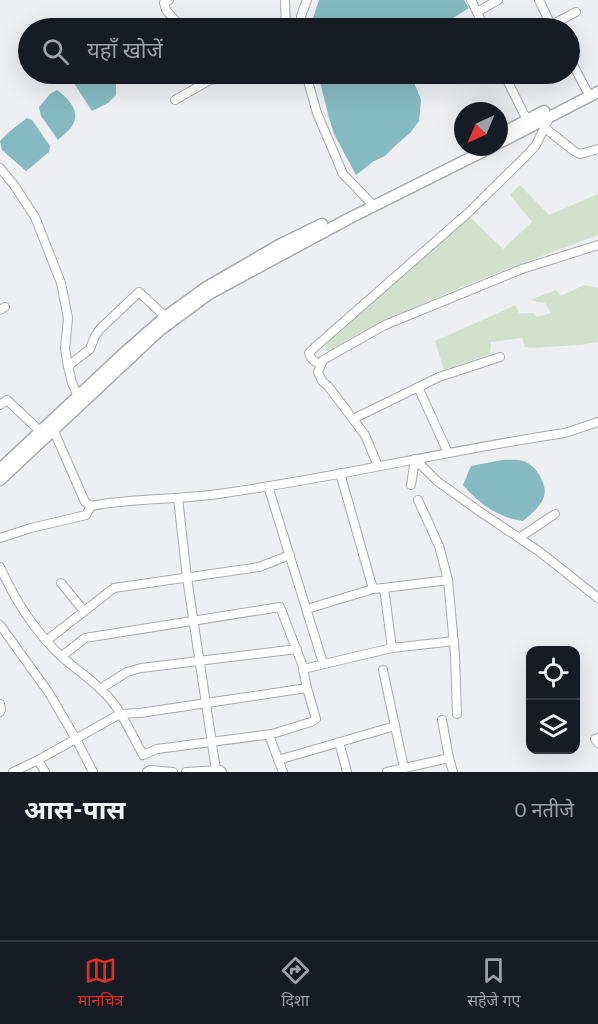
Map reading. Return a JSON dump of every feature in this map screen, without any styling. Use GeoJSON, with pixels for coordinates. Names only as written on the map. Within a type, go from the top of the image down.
{"type":"FeatureCollection","features":[{"type":"Feature","properties":{"kind":"highway"},"geometry":{"type":"LineString","coordinates":[[508,138],[592,93],[598,85]]}},
{"type":"Feature","properties":{"kind":"highway"},"geometry":{"type":"LineString","coordinates":[[508,130],[592,93]]}},
{"type":"Feature","properties":{"kind":"highway"},"geometry":{"type":"LineString","coordinates":[[0,469],[123,352],[168,319],[458,156]]}},
{"type":"Feature","properties":{"kind":"highway"},"geometry":{"type":"LineString","coordinates":[[372,203],[473,156]]}},
{"type":"Feature","properties":{"kind":"highway"},"geometry":{"type":"LineString","coordinates":[[0,480],[159,331],[168,319]]}},
{"type":"Feature","properties":{"kind":"street"},"geometry":{"type":"LineString","coordinates":[[285,0],[286,18]]}},
{"type":"Feature","properties":{"kind":"street"},"geometry":{"type":"LineString","coordinates":[[302,18],[307,0]]}},
{"type":"Feature","properties":{"kind":"street"},"geometry":{"type":"LineString","coordinates":[[471,0],[480,18]]}},
{"type":"Feature","properties":{"kind":"street"},"geometry":{"type":"LineString","coordinates":[[477,12],[498,0]]}},
{"type":"Feature","properties":{"kind":"street"},"geometry":{"type":"LineString","coordinates":[[539,0],[546,18]]}},
{"type":"Feature","properties":{"kind":"street"},"geometry":{"type":"LineString","coordinates":[[165,1],[166,10],[173,18]]}},
{"type":"Feature","properties":{"kind":"street"},"geometry":{"type":"LineString","coordinates":[[566,18],[576,12]]}},
{"type":"Feature","properties":{"kind":"street"},"geometry":{"type":"LineString","coordinates":[[580,74],[592,93]]}},
{"type":"Feature","properties":{"kind":"street"},"geometry":{"type":"LineString","coordinates":[[175,100],[203,84]]}},
{"type":"Feature","properties":{"kind":"street"},"geometry":{"type":"LineString","coordinates":[[309,84],[316,113],[343,174],[372,203]]}},
{"type":"Feature","properties":{"kind":"street"},"geometry":{"type":"LineString","coordinates":[[509,84],[527,120]]}},
{"type":"Feature","properties":{"kind":"street"},"geometry":{"type":"LineString","coordinates":[[321,364],[310,358],[309,353],[469,212],[529,153],[536,145],[550,116]]}},
{"type":"Feature","properties":{"kind":"street"},"geometry":{"type":"LineString","coordinates":[[545,128],[580,154],[598,149]]}},
{"type":"Feature","properties":{"kind":"street"},"geometry":{"type":"LineString","coordinates":[[0,168],[35,217],[61,284],[68,318],[65,349],[72,383],[78,396]]}},
{"type":"Feature","properties":{"kind":"street"},"geometry":{"type":"LineString","coordinates":[[378,466],[365,435],[322,381],[318,372],[323,360],[385,325],[522,269],[598,245]]}},
{"type":"Feature","properties":{"kind":"street"},"geometry":{"type":"LineString","coordinates":[[68,366],[90,349],[100,329],[139,292],[168,319]]}},
{"type":"Feature","properties":{"kind":"street"},"geometry":{"type":"LineString","coordinates":[[353,419],[439,377],[500,357]]}},
{"type":"Feature","properties":{"kind":"street"},"geometry":{"type":"LineString","coordinates":[[418,387],[448,453]]}},
{"type":"Feature","properties":{"kind":"street"},"geometry":{"type":"LineString","coordinates":[[1,403],[7,400],[40,431]]}},
{"type":"Feature","properties":{"kind":"street"},"geometry":{"type":"LineString","coordinates":[[53,429],[85,502],[91,506],[136,499],[217,494],[268,486],[565,433],[598,422]]}},
{"type":"Feature","properties":{"kind":"street"},"geometry":{"type":"LineString","coordinates":[[411,485],[415,459]]}},
{"type":"Feature","properties":{"kind":"street"},"geometry":{"type":"LineString","coordinates":[[415,459],[437,481],[540,552],[598,598]]}},
{"type":"Feature","properties":{"kind":"street"},"geometry":{"type":"LineString","coordinates":[[340,473],[373,590]]}},
{"type":"Feature","properties":{"kind":"street"},"geometry":{"type":"LineString","coordinates":[[268,486],[323,663]]}},
{"type":"Feature","properties":{"kind":"street"},"geometry":{"type":"LineString","coordinates":[[178,498],[193,621],[219,771],[188,772]]}},
{"type":"Feature","properties":{"kind":"street"},"geometry":{"type":"LineString","coordinates":[[418,500],[439,546],[448,580],[454,641],[457,714]]}},
{"type":"Feature","properties":{"kind":"street"},"geometry":{"type":"LineString","coordinates":[[0,538],[86,515],[91,506]]}},
{"type":"Feature","properties":{"kind":"street"},"geometry":{"type":"LineString","coordinates":[[519,538],[555,514]]}},
{"type":"Feature","properties":{"kind":"street"},"geometry":{"type":"LineString","coordinates":[[46,641],[114,588],[259,567],[290,555]]}},
{"type":"Feature","properties":{"kind":"street"},"geometry":{"type":"LineString","coordinates":[[0,567],[9,587],[30,621],[46,641],[110,699],[143,755],[148,771],[173,772]]}},
{"type":"Feature","properties":{"kind":"street"},"geometry":{"type":"LineString","coordinates":[[307,609],[373,590],[448,580]]}},
{"type":"Feature","properties":{"kind":"street"},"geometry":{"type":"LineString","coordinates":[[61,583],[84,611]]}},
{"type":"Feature","properties":{"kind":"street"},"geometry":{"type":"LineString","coordinates":[[384,588],[392,648]]}},
{"type":"Feature","properties":{"kind":"street"},"geometry":{"type":"LineString","coordinates":[[62,656],[85,638],[280,608],[297,649],[316,719],[272,734],[157,749],[143,755]]}},
{"type":"Feature","properties":{"kind":"street"},"geometry":{"type":"LineString","coordinates":[[0,625],[49,693],[93,772]]}},
{"type":"Feature","properties":{"kind":"street"},"geometry":{"type":"LineString","coordinates":[[303,669],[392,648],[454,641]]}},
{"type":"Feature","properties":{"kind":"street"},"geometry":{"type":"LineString","coordinates":[[100,688],[127,672],[141,668],[297,649]]}},
{"type":"Feature","properties":{"kind":"street"},"geometry":{"type":"LineString","coordinates":[[383,670],[404,768]]}},
{"type":"Feature","properties":{"kind":"street"},"geometry":{"type":"LineString","coordinates":[[13,772],[120,714],[307,688]]}},
{"type":"Feature","properties":{"kind":"street"},"geometry":{"type":"LineString","coordinates":[[0,704],[0,712]]}},
{"type":"Feature","properties":{"kind":"street"},"geometry":{"type":"LineString","coordinates":[[442,720],[453,772]]}},
{"type":"Feature","properties":{"kind":"street"},"geometry":{"type":"LineString","coordinates":[[278,760],[395,726]]}},
{"type":"Feature","properties":{"kind":"street"},"geometry":{"type":"LineString","coordinates":[[272,734],[270,738],[283,772]]}},
{"type":"Feature","properties":{"kind":"street"},"geometry":{"type":"LineString","coordinates":[[598,738],[595,739],[598,743]]}},
{"type":"Feature","properties":{"kind":"street"},"geometry":{"type":"LineString","coordinates":[[339,742],[347,772]]}},
{"type":"Feature","properties":{"kind":"street"},"geometry":{"type":"LineString","coordinates":[[387,772],[449,758]]}},
{"type":"Feature","properties":{"kind":"street"},"geometry":{"type":"LineString","coordinates":[[38,760],[45,772]]}},
{"type":"Feature","properties":{"kind":"green space"},"geometry":{"type":"Polygon","coordinates":[[[520,185],[549,215],[598,194],[598,235],[438,297],[382,322],[327,351],[325,348],[327,343],[469,216],[503,249],[532,222],[510,195],[520,185]]]}},
{"type":"Feature","properties":{"kind":"green space"},"geometry":{"type":"Polygon","coordinates":[[[584,285],[598,288],[598,342],[531,348],[525,347],[522,338],[491,342],[490,354],[444,370],[435,341],[516,305],[519,313],[533,313],[537,317],[551,313],[545,303],[530,300],[556,290],[561,296],[584,285]]]}},
{"type":"Feature","properties":{"kind":"water"},"geometry":{"type":"Polygon","coordinates":[[[319,0],[464,0],[469,8],[453,18],[313,18],[319,0]]]}},
{"type":"Feature","properties":{"kind":"water"},"geometry":{"type":"Polygon","coordinates":[[[74,84],[116,84],[116,95],[108,103],[92,111],[74,84]]]}},
{"type":"Feature","properties":{"kind":"water"},"geometry":{"type":"Polygon","coordinates":[[[320,84],[415,84],[421,100],[419,121],[410,133],[385,156],[374,161],[356,175],[334,134],[320,84]]]}},
{"type":"Feature","properties":{"kind":"water"},"geometry":{"type":"Polygon","coordinates":[[[57,90],[69,101],[75,111],[75,121],[71,128],[58,140],[41,116],[39,107],[50,94],[57,90]]]}},
{"type":"Feature","properties":{"kind":"water"},"geometry":{"type":"Polygon","coordinates":[[[27,118],[32,120],[50,146],[49,152],[26,171],[2,150],[0,141],[27,118]]]}},
{"type":"Feature","properties":{"kind":"water"},"geometry":{"type":"Polygon","coordinates":[[[502,460],[526,462],[535,469],[545,489],[541,502],[523,521],[506,517],[490,509],[463,485],[471,466],[502,460]]]}}]}
